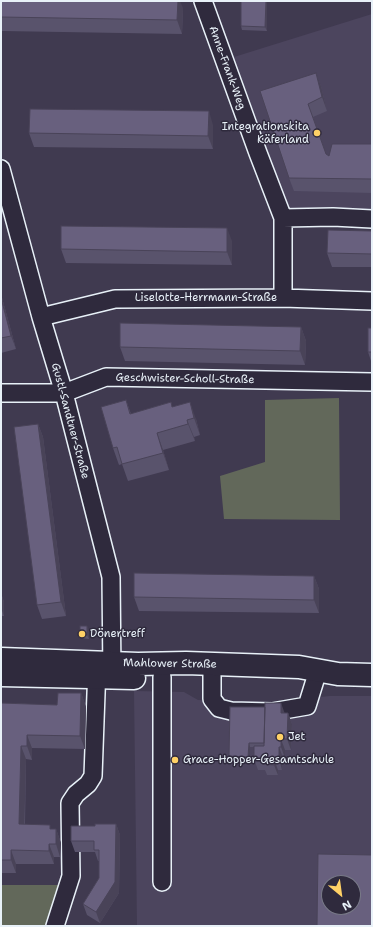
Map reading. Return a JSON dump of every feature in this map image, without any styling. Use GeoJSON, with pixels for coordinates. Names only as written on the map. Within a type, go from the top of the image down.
{"type":"FeatureCollection","features":[{"type":"Feature","properties":{"kind":"main road","name":"Mahlower Straße"},"geometry":{"type":"LineString","coordinates":[[1,659],[162,678],[212,671]]}},
{"type":"Feature","properties":{"kind":"main road","name":"Mahlower Straße"},"geometry":{"type":"LineString","coordinates":[[1,675],[104,670],[212,671],[293,680],[327,676],[372,676]]}},
{"type":"Feature","properties":{"kind":"street","name":"Anne-Frank-Weg"},"geometry":{"type":"LineString","coordinates":[[203,1],[283,218],[283,298]]}},
{"type":"Feature","properties":{"kind":"street","name":"Gustl-Sandtner-Straße"},"geometry":{"type":"LineString","coordinates":[[1,169],[41,317],[64,393],[111,577],[104,670],[93,776],[88,784],[76,794],[70,803],[71,876],[55,926]]}},
{"type":"Feature","properties":{"kind":"street"},"geometry":{"type":"LineString","coordinates":[[283,218],[333,217],[372,219]]}},
{"type":"Feature","properties":{"kind":"street","name":"Liselotte-Herrmann-Straße"},"geometry":{"type":"LineString","coordinates":[[41,317],[115,299],[283,298],[372,301]]}},
{"type":"Feature","properties":{"kind":"street","name":"Geschwister-Scholl-Straße"},"geometry":{"type":"LineString","coordinates":[[1,393],[64,393],[106,378],[372,382]]}},
{"type":"Feature","properties":{"kind":"street"},"geometry":{"type":"LineString","coordinates":[[212,671],[212,699],[219,708],[231,711],[272,712],[307,706],[327,676]]}},
{"type":"Feature","properties":{"kind":"street"},"geometry":{"type":"LineString","coordinates":[[162,678],[162,882]]}},
{"type":"Feature","properties":{"kind":"shaded area","name":"Integrationskita Käferland"},"geometry":{"type":"Polygon","coordinates":[[[372,14],[372,212],[288,209],[234,57],[372,14]]]}},
{"type":"Feature","properties":{"kind":"shaded area"},"geometry":{"type":"Polygon","coordinates":[[[134,691],[184,692],[198,700],[272,702],[330,696],[372,696],[372,926],[137,926],[134,691]]]}},
{"type":"Feature","properties":{"kind":"green space"},"geometry":{"type":"Polygon","coordinates":[[[339,398],[340,520],[224,519],[220,476],[265,462],[265,400],[339,398]]]}},
{"type":"Feature","properties":{"kind":"green space"},"geometry":{"type":"Polygon","coordinates":[[[1,885],[61,885],[47,926],[1,926],[1,885]]]}},
{"type":"Feature","properties":{"kind":"building"},"geometry":{"type":"Polygon","coordinates":[[[1,1],[178,1],[177,20],[1,17],[1,1]]]}},
{"type":"Feature","properties":{"kind":"building"},"geometry":{"type":"Polygon","coordinates":[[[241,1],[266,1],[265,27],[241,26],[241,1]]]}},
{"type":"Feature","properties":{"kind":"building"},"geometry":{"type":"Polygon","coordinates":[[[316,73],[322,97],[308,104],[326,154],[329,156],[332,144],[372,144],[372,179],[289,178],[260,91],[316,73]]]}},
{"type":"Feature","properties":{"kind":"building"},"geometry":{"type":"Polygon","coordinates":[[[30,109],[209,111],[208,136],[29,133],[30,109]]]}},
{"type":"Feature","properties":{"kind":"building"},"geometry":{"type":"Polygon","coordinates":[[[61,226],[227,228],[227,252],[61,249],[61,226]]]}},
{"type":"Feature","properties":{"kind":"building"},"geometry":{"type":"Polygon","coordinates":[[[328,230],[372,231],[372,254],[327,253],[328,230]]]}},
{"type":"Feature","properties":{"kind":"building"},"geometry":{"type":"Polygon","coordinates":[[[1,298],[11,336],[1,338],[1,298]]]}},
{"type":"Feature","properties":{"kind":"building"},"geometry":{"type":"Polygon","coordinates":[[[120,323],[301,327],[300,351],[120,347],[120,323]]]}},
{"type":"Feature","properties":{"kind":"building"},"geometry":{"type":"Polygon","coordinates":[[[368,328],[372,328],[372,352],[368,352],[368,328]]]}},
{"type":"Feature","properties":{"kind":"building"},"geometry":{"type":"Polygon","coordinates":[[[126,400],[130,414],[171,402],[172,407],[190,402],[194,418],[187,420],[188,424],[157,433],[163,453],[122,464],[117,447],[113,448],[101,407],[126,400]]]}},
{"type":"Feature","properties":{"kind":"building"},"geometry":{"type":"Polygon","coordinates":[[[38,424],[61,602],[37,605],[14,427],[38,424]]]}},
{"type":"Feature","properties":{"kind":"building"},"geometry":{"type":"Polygon","coordinates":[[[134,573],[314,576],[314,600],[134,597],[134,573]]]}},
{"type":"Feature","properties":{"kind":"building"},"geometry":{"type":"Polygon","coordinates":[[[80,626],[87,626],[87,635],[80,634],[80,626]]]}},
{"type":"Feature","properties":{"kind":"building"},"geometry":{"type":"Polygon","coordinates":[[[58,693],[81,693],[80,736],[27,735],[27,746],[21,746],[19,824],[50,825],[50,829],[56,829],[56,844],[49,844],[49,851],[11,850],[11,860],[1,860],[1,703],[57,705],[58,693]]]}},
{"type":"Feature","properties":{"kind":"building","name":"Jet"},"geometry":{"type":"Polygon","coordinates":[[[265,703],[281,703],[281,713],[288,713],[287,739],[281,739],[279,759],[274,759],[274,765],[263,764],[263,759],[254,759],[254,746],[264,746],[265,703]]]}},
{"type":"Feature","properties":{"kind":"building"},"geometry":{"type":"Polygon","coordinates":[[[230,707],[265,707],[264,743],[249,743],[248,757],[229,756],[230,707]]]}},
{"type":"Feature","properties":{"kind":"building"},"geometry":{"type":"Polygon","coordinates":[[[95,824],[116,824],[115,882],[96,912],[83,904],[99,878],[99,850],[94,850],[94,841],[71,841],[71,826],[95,826],[95,824]]]}},
{"type":"Feature","properties":{"kind":"building"},"geometry":{"type":"Polygon","coordinates":[[[318,854],[372,855],[372,926],[317,926],[318,854]]]}},
{"type":"Feature","properties":{"kind":"place","name":"Integrationskita Käferland"},"geometry":{"type":"Point","coordinates":[317,133]}},
{"type":"Feature","properties":{"kind":"place","name":"Dönertreff"},"geometry":{"type":"Point","coordinates":[82,634]}},
{"type":"Feature","properties":{"kind":"place","name":"Jet"},"geometry":{"type":"Point","coordinates":[280,737]}},
{"type":"Feature","properties":{"kind":"place","name":"Grace-Hopper-Gesamtschule"},"geometry":{"type":"Point","coordinates":[175,760]}}]}
